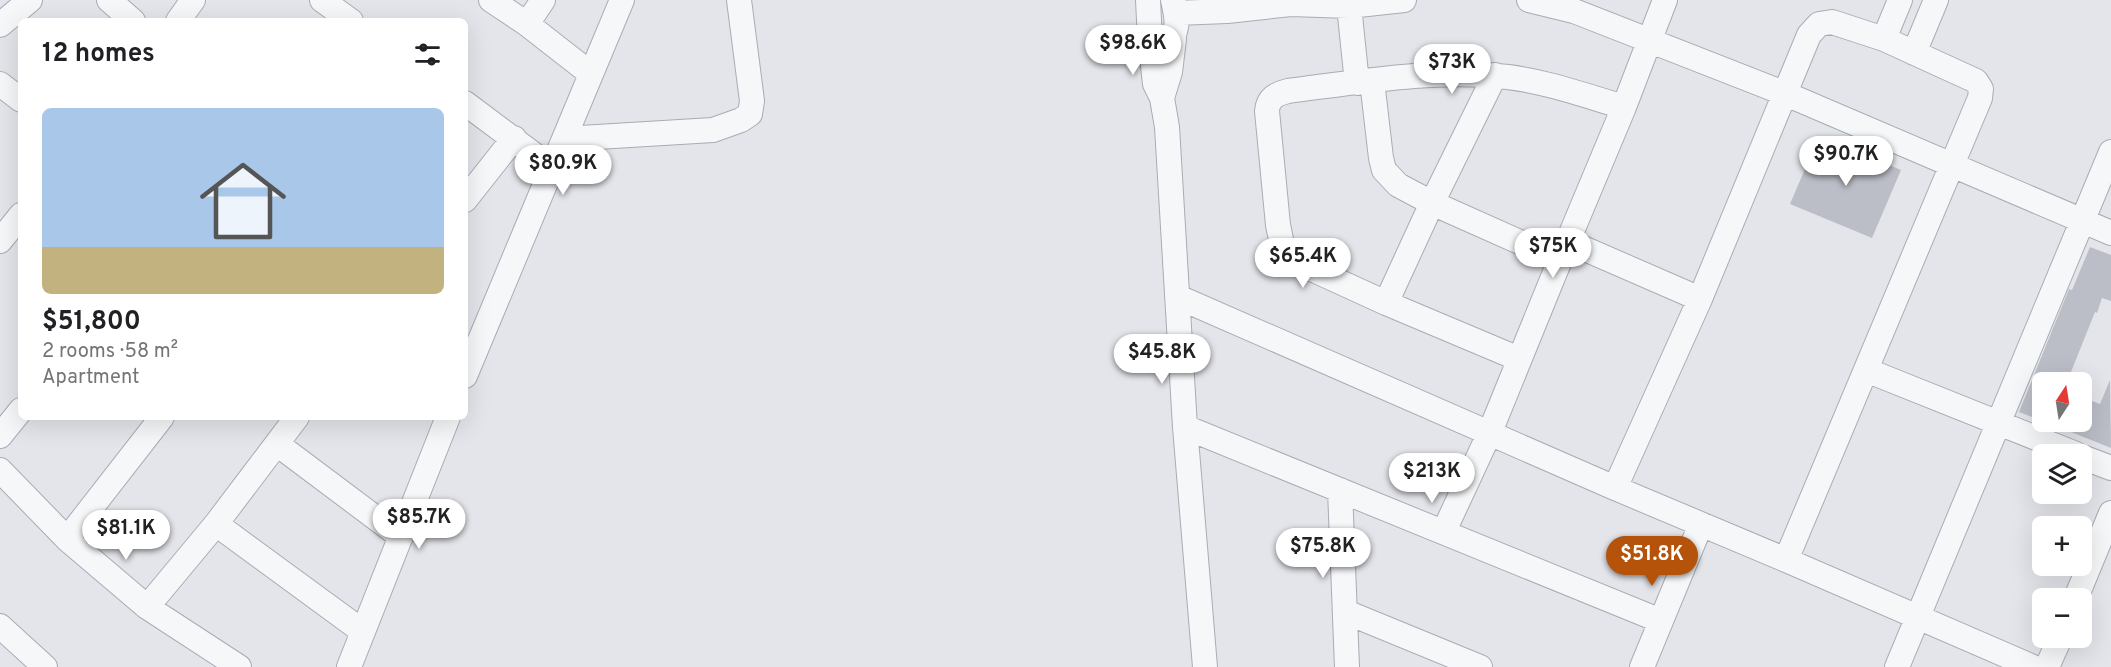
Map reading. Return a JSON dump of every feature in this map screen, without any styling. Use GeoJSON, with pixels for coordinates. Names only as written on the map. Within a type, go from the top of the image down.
{"type":"FeatureCollection","features":[{"type":"Feature","properties":{"kind":"street"},"geometry":{"type":"LineString","coordinates":[[0,24],[30,0]]}},
{"type":"Feature","properties":{"kind":"street"},"geometry":{"type":"LineString","coordinates":[[109,0],[130,18]]}},
{"type":"Feature","properties":{"kind":"street"},"geometry":{"type":"LineString","coordinates":[[180,18],[194,0]]}},
{"type":"Feature","properties":{"kind":"street"},"geometry":{"type":"LineString","coordinates":[[491,0],[527,24],[591,74]]}},
{"type":"Feature","properties":{"kind":"street"},"geometry":{"type":"LineString","coordinates":[[527,24],[543,0]]}},
{"type":"Feature","properties":{"kind":"street"},"geometry":{"type":"LineString","coordinates":[[468,369],[622,0]]}},
{"type":"Feature","properties":{"kind":"street"},"geometry":{"type":"LineString","coordinates":[[564,139],[713,130],[741,120],[750,114],[752,101],[739,0]]}},
{"type":"Feature","properties":{"kind":"street"},"geometry":{"type":"LineString","coordinates":[[1148,0],[1155,84],[1162,98],[1168,137],[1185,427],[1205,667]]}},
{"type":"Feature","properties":{"kind":"street"},"geometry":{"type":"LineString","coordinates":[[1529,0],[1574,11],[1786,94],[2111,233]]}},
{"type":"Feature","properties":{"kind":"street"},"geometry":{"type":"LineString","coordinates":[[1444,531],[1490,432],[1624,107],[1665,0]]}},
{"type":"Feature","properties":{"kind":"street"},"geometry":{"type":"LineString","coordinates":[[1884,39],[1900,0]]}},
{"type":"Feature","properties":{"kind":"street"},"geometry":{"type":"LineString","coordinates":[[1914,53],[1936,0]]}},
{"type":"Feature","properties":{"kind":"street"},"geometry":{"type":"LineString","coordinates":[[1162,98],[1170,72],[1175,6],[1227,12],[1291,4],[1349,6],[1390,1]]}},
{"type":"Feature","properties":{"kind":"street"},"geometry":{"type":"LineString","coordinates":[[1349,6],[1384,170],[1398,185],[1432,203],[1700,298]]}},
{"type":"Feature","properties":{"kind":"street"},"geometry":{"type":"LineString","coordinates":[[1615,488],[1700,298],[1809,35],[1820,24],[1832,21],[1884,39],[1976,81],[1981,89],[1980,98],[1786,560]]}},
{"type":"Feature","properties":{"kind":"street"},"geometry":{"type":"LineString","coordinates":[[1150,40],[1163,48],[1174,39]]}},
{"type":"Feature","properties":{"kind":"street"},"geometry":{"type":"LineString","coordinates":[[1520,359],[1330,279],[1289,257],[1283,249],[1279,234],[1267,111],[1269,102],[1277,94],[1288,91],[1454,74],[1495,75],[1549,85],[1624,107]]}},
{"type":"Feature","properties":{"kind":"street"},"geometry":{"type":"LineString","coordinates":[[1386,303],[1495,75]]}},
{"type":"Feature","properties":{"kind":"street"},"geometry":{"type":"LineString","coordinates":[[468,105],[552,168]]}},
{"type":"Feature","properties":{"kind":"street"},"geometry":{"type":"LineString","coordinates":[[468,196],[514,138]]}},
{"type":"Feature","properties":{"kind":"street"},"geometry":{"type":"LineString","coordinates":[[1897,667],[2111,152]]}},
{"type":"Feature","properties":{"kind":"street"},"geometry":{"type":"LineString","coordinates":[[0,241],[18,219]]}},
{"type":"Feature","properties":{"kind":"street"},"geometry":{"type":"LineString","coordinates":[[1178,297],[2033,667]]}},
{"type":"Feature","properties":{"kind":"street"},"geometry":{"type":"LineString","coordinates":[[1866,370],[2051,444]]}},
{"type":"Feature","properties":{"kind":"street"},"geometry":{"type":"LineString","coordinates":[[0,436],[18,414]]}},
{"type":"Feature","properties":{"kind":"street"},"geometry":{"type":"LineString","coordinates":[[67,539],[160,420]]}},
{"type":"Feature","properties":{"kind":"street"},"geometry":{"type":"LineString","coordinates":[[147,607],[216,524],[295,420]]}},
{"type":"Feature","properties":{"kind":"street"},"geometry":{"type":"LineString","coordinates":[[349,667],[447,420]]}},
{"type":"Feature","properties":{"kind":"street"},"geometry":{"type":"LineString","coordinates":[[1185,427],[1661,621]]}},
{"type":"Feature","properties":{"kind":"street"},"geometry":{"type":"LineString","coordinates":[[277,444],[401,537]]}},
{"type":"Feature","properties":{"kind":"street"},"geometry":{"type":"LineString","coordinates":[[2092,461],[2111,468]]}},
{"type":"Feature","properties":{"kind":"street"},"geometry":{"type":"LineString","coordinates":[[0,470],[67,539],[147,607],[239,667]]}},
{"type":"Feature","properties":{"kind":"street"},"geometry":{"type":"LineString","coordinates":[[1340,490],[1347,667]]}},
{"type":"Feature","properties":{"kind":"street"},"geometry":{"type":"LineString","coordinates":[[2080,588],[2111,513]]}},
{"type":"Feature","properties":{"kind":"street"},"geometry":{"type":"LineString","coordinates":[[216,524],[362,631]]}},
{"type":"Feature","properties":{"kind":"street"},"geometry":{"type":"LineString","coordinates":[[1646,666],[1661,621],[1701,524]]}},
{"type":"Feature","properties":{"kind":"street"},"geometry":{"type":"LineString","coordinates":[[1346,612],[1480,667]]}},
{"type":"Feature","properties":{"kind":"street"},"geometry":{"type":"LineString","coordinates":[[0,626],[45,667]]}},
{"type":"Feature","properties":{"kind":"street"},"geometry":{"type":"LineString","coordinates":[[2047,667],[2056,648]]}},
{"type":"Feature","properties":{"kind":"building"},"geometry":{"type":"Polygon","coordinates":[[[1819,136],[1901,170],[1872,238],[1790,204],[1819,136]]]}},
{"type":"Feature","properties":{"kind":"building"},"geometry":{"type":"Polygon","coordinates":[[[2090,247],[2111,255],[2111,301],[2102,298],[2071,372],[2035,372],[2069,289],[2072,290],[2090,247]]]}},
{"type":"Feature","properties":{"kind":"building"},"geometry":{"type":"Polygon","coordinates":[[[2032,380],[2032,417],[2019,412],[2032,380]]]}},
{"type":"Feature","properties":{"kind":"building"},"geometry":{"type":"Polygon","coordinates":[[[2110,380],[2111,448],[2071,432],[2092,432],[2092,401],[2100,404],[2110,380]]]}}]}
